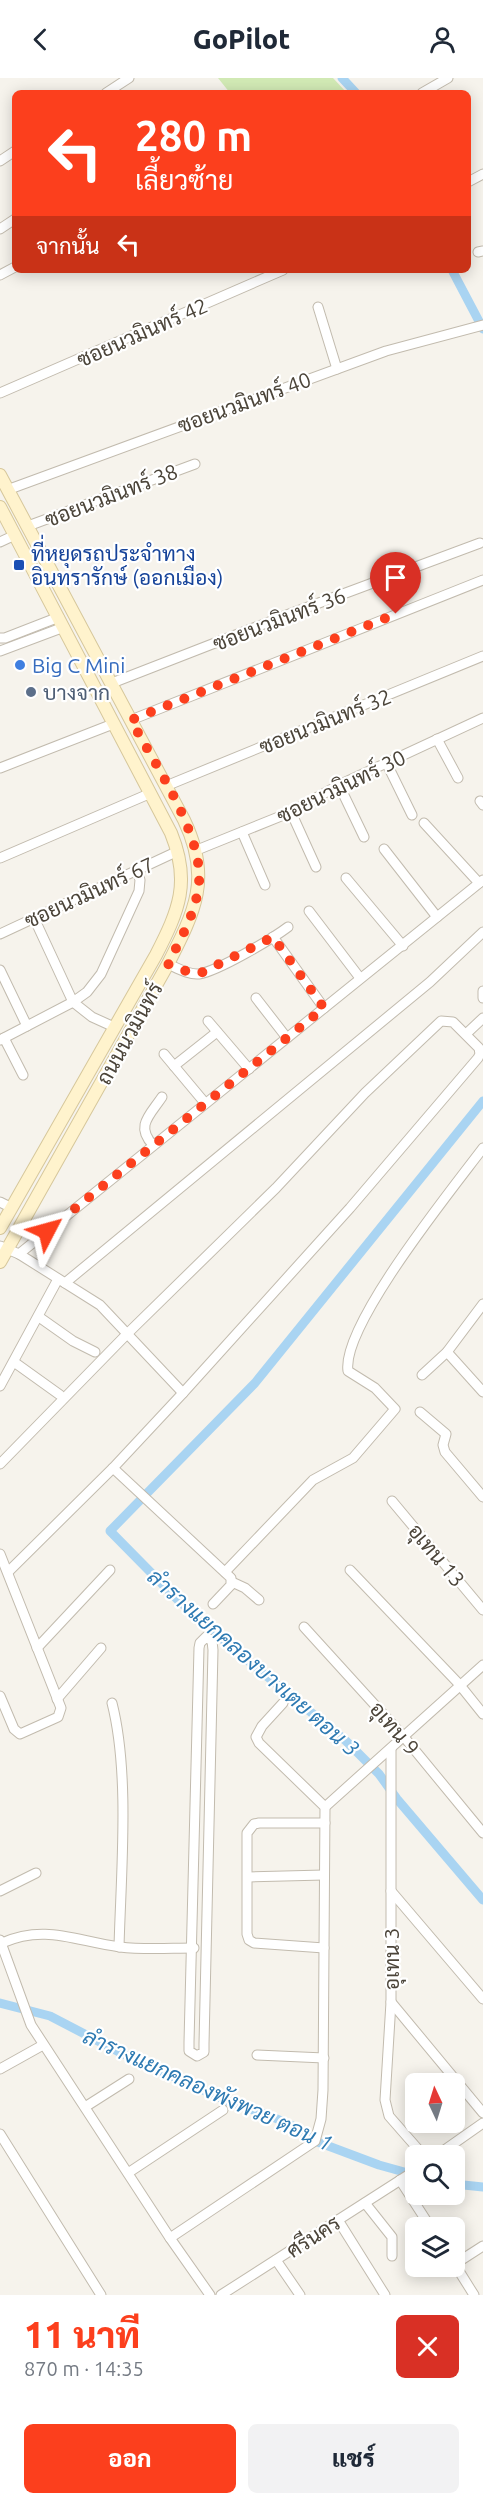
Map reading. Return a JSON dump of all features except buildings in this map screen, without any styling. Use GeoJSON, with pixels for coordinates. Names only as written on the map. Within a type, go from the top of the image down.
{"type":"FeatureCollection","features":[{"type":"Feature","properties":{"kind":"main road","name":"ถนนนวมินทร์"},"geometry":{"type":"LineString","coordinates":[[0,475],[166,786],[197,850],[199,882],[187,926],[168,964],[9,1250],[0,1262]]}},
{"type":"Feature","properties":{"kind":"main road","name":"ถนนนวมินทร์"},"geometry":{"type":"LineString","coordinates":[[0,507],[151,793],[178,851],[182,882],[176,914],[156,955],[0,1228]]}},
{"type":"Feature","properties":{"kind":"street"},"geometry":{"type":"LineString","coordinates":[[110,90],[129,78]]}},
{"type":"Feature","properties":{"kind":"street"},"geometry":{"type":"LineString","coordinates":[[427,90],[448,78]]}},
{"type":"Feature","properties":{"kind":"street","name":"ซอยนวมินทร์ 42"},"geometry":{"type":"LineString","coordinates":[[0,393],[276,273]]}},
{"type":"Feature","properties":{"kind":"street"},"geometry":{"type":"LineString","coordinates":[[318,307],[337,369]]}},
{"type":"Feature","properties":{"kind":"street","name":"ซอยนวมินทร์ 40"},"geometry":{"type":"LineString","coordinates":[[7,490],[386,351],[480,326]]}},
{"type":"Feature","properties":{"kind":"street","name":"ซอยนวมินทร์ 38"},"geometry":{"type":"LineString","coordinates":[[28,526],[195,464]]}},
{"type":"Feature","properties":{"kind":"street"},"geometry":{"type":"LineString","coordinates":[[0,542],[15,535]]}},
{"type":"Feature","properties":{"kind":"street","name":"ซอยนวมินทร์ 36"},"geometry":{"type":"LineString","coordinates":[[112,683],[480,543]]}},
{"type":"Feature","properties":{"kind":"street"},"geometry":{"type":"LineString","coordinates":[[131,720],[483,580]]}},
{"type":"Feature","properties":{"kind":"street"},"geometry":{"type":"LineString","coordinates":[[0,638],[61,622]]}},
{"type":"Feature","properties":{"kind":"street"},"geometry":{"type":"LineString","coordinates":[[0,651],[61,622]]}},
{"type":"Feature","properties":{"kind":"street","name":"ซอยนวมินทร์ 32"},"geometry":{"type":"LineString","coordinates":[[166,786],[483,656]]}},
{"type":"Feature","properties":{"kind":"street","name":"ซอยนวมินทร์ 30"},"geometry":{"type":"LineString","coordinates":[[197,850],[291,812],[386,762],[482,719]]}},
{"type":"Feature","properties":{"kind":"street"},"geometry":{"type":"LineString","coordinates":[[0,768],[113,724]]}},
{"type":"Feature","properties":{"kind":"street"},"geometry":{"type":"LineString","coordinates":[[436,739],[458,778]]}},
{"type":"Feature","properties":{"kind":"street"},"geometry":{"type":"LineString","coordinates":[[386,762],[412,814]]}},
{"type":"Feature","properties":{"kind":"street"},"geometry":{"type":"LineString","coordinates":[[339,785],[364,837]]}},
{"type":"Feature","properties":{"kind":"street"},"geometry":{"type":"LineString","coordinates":[[0,858],[151,793]]}},
{"type":"Feature","properties":{"kind":"street"},"geometry":{"type":"LineString","coordinates":[[291,812],[316,867]]}},
{"type":"Feature","properties":{"kind":"street"},"geometry":{"type":"LineString","coordinates":[[183,1393],[100,1305],[9,1250],[153,1144],[481,882],[424,824]]}},
{"type":"Feature","properties":{"kind":"street"},"geometry":{"type":"LineString","coordinates":[[243,832],[265,885]]}},
{"type":"Feature","properties":{"kind":"street"},"geometry":{"type":"LineString","coordinates":[[384,849],[437,917]]}},
{"type":"Feature","properties":{"kind":"street","name":"ซอยนวมินทร์ 67"},"geometry":{"type":"LineString","coordinates":[[0,934],[178,851]]}},
{"type":"Feature","properties":{"kind":"street"},"geometry":{"type":"LineString","coordinates":[[23,1075],[2,1039],[73,1002],[87,992],[101,974],[139,891],[140,880],[137,870]]}},
{"type":"Feature","properties":{"kind":"street"},"geometry":{"type":"LineString","coordinates":[[346,878],[403,946]]}},
{"type":"Feature","properties":{"kind":"street"},"geometry":{"type":"LineString","coordinates":[[309,911],[360,978]]}},
{"type":"Feature","properties":{"kind":"street"},"geometry":{"type":"LineString","coordinates":[[34,918],[73,1002],[92,1017],[114,1027]]}},
{"type":"Feature","properties":{"kind":"street"},"geometry":{"type":"LineString","coordinates":[[168,964],[199,974],[273,937],[288,927]]}},
{"type":"Feature","properties":{"kind":"street"},"geometry":{"type":"LineString","coordinates":[[0,1386],[62,1281],[430,982],[483,932]]}},
{"type":"Feature","properties":{"kind":"street"},"geometry":{"type":"LineString","coordinates":[[273,937],[324,1008]]}},
{"type":"Feature","properties":{"kind":"street"},"geometry":{"type":"LineString","coordinates":[[0,970],[27,1026]]}},
{"type":"Feature","properties":{"kind":"street"},"geometry":{"type":"LineString","coordinates":[[483,991],[483,998]]}},
{"type":"Feature","properties":{"kind":"street"},"geometry":{"type":"LineString","coordinates":[[256,998],[287,1038]]}},
{"type":"Feature","properties":{"kind":"street"},"geometry":{"type":"LineString","coordinates":[[466,1034],[483,1017]]}},
{"type":"Feature","properties":{"kind":"street"},"geometry":{"type":"LineString","coordinates":[[208,1021],[249,1069]]}},
{"type":"Feature","properties":{"kind":"street"},"geometry":{"type":"LineString","coordinates":[[0,1464],[127,1334],[276,1188],[365,1093],[441,1021],[453,1022],[479,1048],[478,1058],[350,1208],[113,1468],[8,1572]]}},
{"type":"Feature","properties":{"kind":"street"},"geometry":{"type":"LineString","coordinates":[[174,1066],[217,1032]]}},
{"type":"Feature","properties":{"kind":"street"},"geometry":{"type":"LineString","coordinates":[[164,1054],[205,1103]]}},
{"type":"Feature","properties":{"kind":"street"},"geometry":{"type":"LineString","coordinates":[[153,1144],[145,1136],[144,1124],[162,1097]]}},
{"type":"Feature","properties":{"kind":"street"},"geometry":{"type":"LineString","coordinates":[[225,1572],[313,1480],[353,1458],[395,1409],[375,1388],[348,1371],[349,1354],[356,1335],[395,1268],[483,1148]]}},
{"type":"Feature","properties":{"kind":"street"},"geometry":{"type":"LineString","coordinates":[[0,1202],[12,1208]]}},
{"type":"Feature","properties":{"kind":"street"},"geometry":{"type":"LineString","coordinates":[[422,1375],[447,1352],[483,1304]]}},
{"type":"Feature","properties":{"kind":"street"},"geometry":{"type":"LineString","coordinates":[[39,1317],[73,1341],[94,1352]]}},
{"type":"Feature","properties":{"kind":"street"},"geometry":{"type":"LineString","coordinates":[[447,1352],[483,1392]]}},
{"type":"Feature","properties":{"kind":"street"},"geometry":{"type":"LineString","coordinates":[[14,1362],[60,1395]]}},
{"type":"Feature","properties":{"kind":"street"},"geometry":{"type":"LineString","coordinates":[[420,1412],[446,1434],[443,1445],[445,1452],[483,1497]]}},
{"type":"Feature","properties":{"kind":"street"},"geometry":{"type":"LineString","coordinates":[[113,1468],[225,1572],[232,1582],[245,1588],[259,1600]]}},
{"type":"Feature","properties":{"kind":"street","name":"อุเทน 13"},"geometry":{"type":"LineString","coordinates":[[392,1501],[483,1610]]}},
{"type":"Feature","properties":{"kind":"street"},"geometry":{"type":"LineString","coordinates":[[0,1554],[61,1708],[58,1717],[20,1734],[14,1729],[0,1696]]}},
{"type":"Feature","properties":{"kind":"street"},"geometry":{"type":"LineString","coordinates":[[37,1648],[110,1570]]}},
{"type":"Feature","properties":{"kind":"street"},"geometry":{"type":"LineString","coordinates":[[350,1570],[459,1684],[483,1714]]}},
{"type":"Feature","properties":{"kind":"street"},"geometry":{"type":"LineString","coordinates":[[213,1604],[232,1582]]}},
{"type":"Feature","properties":{"kind":"street","name":"อุเทน 9"},"geometry":{"type":"LineString","coordinates":[[304,1627],[404,1737],[483,1833]]}},
{"type":"Feature","properties":{"kind":"street"},"geometry":{"type":"LineString","coordinates":[[206,1637],[212,1641],[213,1650],[206,1948],[204,2052],[197,2056],[189,2051],[191,1948],[199,1648],[200,1643],[206,1637]]}},
{"type":"Feature","properties":{"kind":"street"},"geometry":{"type":"LineString","coordinates":[[57,1699],[101,1648]]}},
{"type":"Feature","properties":{"kind":"street"},"geometry":{"type":"LineString","coordinates":[[325,1807],[391,1749],[459,1684],[483,1665]]}},
{"type":"Feature","properties":{"kind":"street"},"geometry":{"type":"LineString","coordinates":[[112,1703],[118,1726],[122,1804],[119,1947]]}},
{"type":"Feature","properties":{"kind":"street"},"geometry":{"type":"LineString","coordinates":[[170,2238],[316,2139],[321,2121],[324,2058],[325,1807],[256,1737],[262,1726],[283,1704]]}},
{"type":"Feature","properties":{"kind":"street","name":"อุเทน 3"},"geometry":{"type":"LineString","coordinates":[[391,1749],[391,2002],[385,2100],[389,2116],[413,2145]]}},
{"type":"Feature","properties":{"kind":"street"},"geometry":{"type":"LineString","coordinates":[[324,1948],[254,1943],[249,1940],[247,1934],[249,1877],[247,1833],[254,1824],[325,1823]]}},
{"type":"Feature","properties":{"kind":"street"},"geometry":{"type":"LineString","coordinates":[[0,1891],[36,1873]]}},
{"type":"Feature","properties":{"kind":"street"},"geometry":{"type":"LineString","coordinates":[[249,1877],[324,1875]]}},
{"type":"Feature","properties":{"kind":"street"},"geometry":{"type":"LineString","coordinates":[[391,1891],[483,2000]]}},
{"type":"Feature","properties":{"kind":"street"},"geometry":{"type":"LineString","coordinates":[[206,1948],[119,1947],[44,1933],[30,1933],[1,1942],[26,2013],[43,2045],[210,2295]]}},
{"type":"Feature","properties":{"kind":"street"},"geometry":{"type":"LineString","coordinates":[[391,2002],[483,2112]]}},
{"type":"Feature","properties":{"kind":"street"},"geometry":{"type":"LineString","coordinates":[[0,2069],[43,2045]]}},
{"type":"Feature","properties":{"kind":"street"},"geometry":{"type":"LineString","coordinates":[[257,2055],[324,2058]]}},
{"type":"Feature","properties":{"kind":"street"},"geometry":{"type":"LineString","coordinates":[[84,2107],[129,2079]]}},
{"type":"Feature","properties":{"kind":"street"},"geometry":{"type":"LineString","coordinates":[[128,2173],[223,2110]]}},
{"type":"Feature","properties":{"kind":"street"},"geometry":{"type":"LineString","coordinates":[[452,2145],[483,2123]]}},
{"type":"Feature","properties":{"kind":"street"},"geometry":{"type":"LineString","coordinates":[[0,2134],[101,2295]]}},
{"type":"Feature","properties":{"kind":"street","name":"ศรีนคร"},"geometry":{"type":"LineString","coordinates":[[221,2295],[405,2177]]}},
{"type":"Feature","properties":{"kind":"street"},"geometry":{"type":"LineString","coordinates":[[402,2179],[424,2217]]}},
{"type":"Feature","properties":{"kind":"street"},"geometry":{"type":"LineString","coordinates":[[365,2203],[393,2237],[392,2256]]}},
{"type":"Feature","properties":{"kind":"street"},"geometry":{"type":"LineString","coordinates":[[338,2220],[386,2295]]}},
{"type":"Feature","properties":{"kind":"street"},"geometry":{"type":"LineString","coordinates":[[465,2257],[483,2246]]}},
{"type":"Feature","properties":{"kind":"street"},"geometry":{"type":"LineString","coordinates":[[276,2260],[300,2295]]}},
{"type":"Feature","properties":{"kind":"street"},"geometry":{"type":"LineString","coordinates":[[463,2277],[474,2295]]}},
{"type":"Feature","properties":{"kind":"green space"},"geometry":{"type":"Polygon","coordinates":[[[218,78],[333,78],[344,90],[228,90],[218,78]]]}},
{"type":"Feature","properties":{"kind":"waterway"},"geometry":{"type":"LineString","coordinates":[[342,78],[353,90]]}},
{"type":"Feature","properties":{"kind":"waterway"},"geometry":{"type":"LineString","coordinates":[[454,273],[483,329]]}},
{"type":"Feature","properties":{"kind":"waterway","name":"ลำรางแยกคลองบางเตย ตอน 3"},"geometry":{"type":"LineString","coordinates":[[483,1101],[255,1383],[110,1531],[178,1600],[346,1741],[379,1774],[397,1799],[483,1900]]}},
{"type":"Feature","properties":{"kind":"waterway","name":"ลำรางแยกคลองพังพวย ตอน 1"},"geometry":{"type":"LineString","coordinates":[[0,2003],[50,2016],[123,2054],[227,2101],[293,2126],[315,2141],[405,2172]]}},
{"type":"Feature","properties":{"kind":"waterway","name":"ลำรางแยกคลองพังพวย ตอน 1"},"geometry":{"type":"LineString","coordinates":[[465,2185],[483,2187]]}},
{"type":"Feature","properties":{"kind":"place","name":"ที่หยุดรถประจำทาง อินทรารักษ์ (ออกเมือง)"},"geometry":{"type":"Point","coordinates":[19,565]}},
{"type":"Feature","properties":{"kind":"place","name":"Big C Mini"},"geometry":{"type":"Point","coordinates":[20,665]}},
{"type":"Feature","properties":{"kind":"place","name":"บางจาก"},"geometry":{"type":"Point","coordinates":[31,692]}},
{"type":"Feature","properties":{"kind":"route"},"geometry":{"type":"LineString","coordinates":[[47,1231],[324,1008],[273,937],[199,974],[168,964],[187,926],[196,899],[199,882],[197,850],[184,820],[131,720],[396,614]]}}]}
